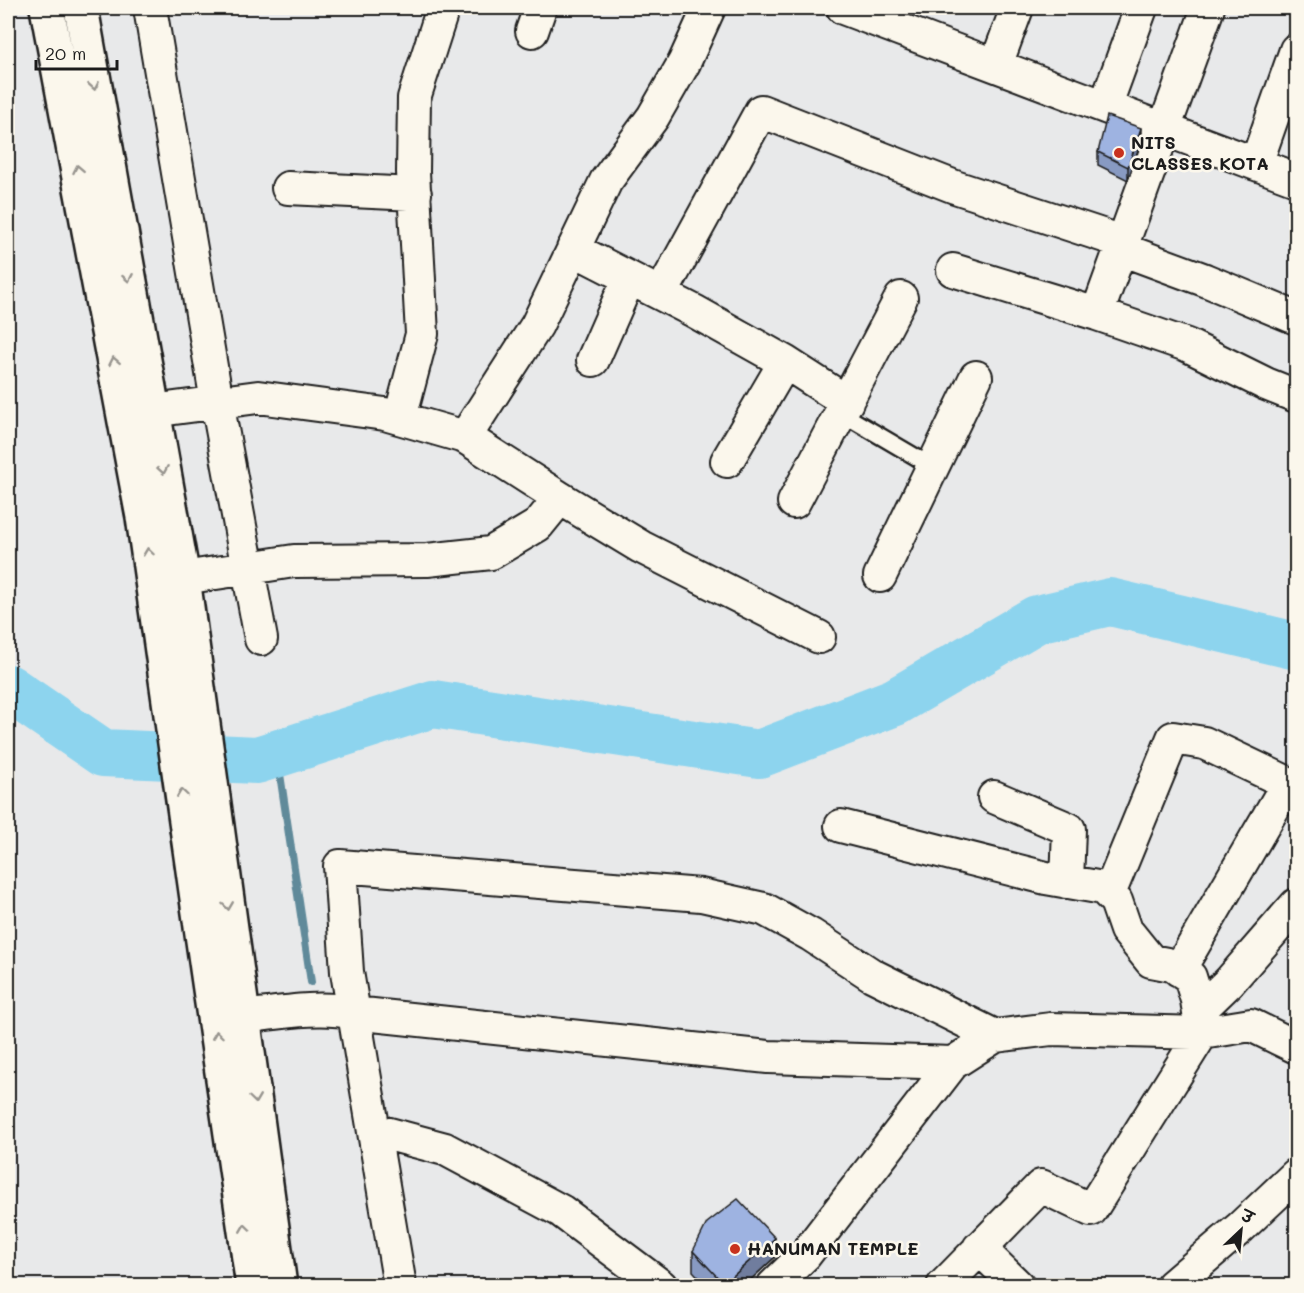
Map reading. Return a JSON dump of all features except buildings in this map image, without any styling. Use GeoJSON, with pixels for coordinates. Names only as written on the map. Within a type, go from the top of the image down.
{"type":"FeatureCollection","features":[{"type":"Feature","properties":{"kind":"street"},"geometry":{"type":"LineString","coordinates":[[47,8],[141,506],[167,581]]}},
{"type":"Feature","properties":{"kind":"street"},"geometry":{"type":"LineString","coordinates":[[81,8],[152,411],[167,581],[205,850],[253,1286]]}},
{"type":"Feature","properties":{"kind":"street"},"geometry":{"type":"LineString","coordinates":[[150,8],[217,402],[261,639]]}},
{"type":"Feature","properties":{"kind":"street"},"geometry":{"type":"LineString","coordinates":[[400,418],[422,334],[413,172],[414,98],[443,8]]}},
{"type":"Feature","properties":{"kind":"street"},"geometry":{"type":"LineString","coordinates":[[465,436],[537,325],[606,181],[653,117],[684,63],[709,8]]}},
{"type":"Feature","properties":{"kind":"street"},"geometry":{"type":"LineString","coordinates":[[843,8],[883,15],[996,65],[1296,179]]}},
{"type":"Feature","properties":{"kind":"street"},"geometry":{"type":"LineString","coordinates":[[996,65],[1017,8]]}},
{"type":"Feature","properties":{"kind":"street"},"geometry":{"type":"LineString","coordinates":[[1105,107],[1142,8]]}},
{"type":"Feature","properties":{"kind":"street"},"geometry":{"type":"LineString","coordinates":[[1097,314],[1208,8]]}},
{"type":"Feature","properties":{"kind":"street"},"geometry":{"type":"LineString","coordinates":[[1256,164],[1296,50]]}},
{"type":"Feature","properties":{"kind":"street"},"geometry":{"type":"LineString","coordinates":[[661,294],[761,111],[955,187],[1122,245],[1296,318]]}},
{"type":"Feature","properties":{"kind":"street"},"geometry":{"type":"LineString","coordinates":[[288,188],[415,194]]}},
{"type":"Feature","properties":{"kind":"street"},"geometry":{"type":"LineString","coordinates":[[573,249],[785,362],[844,407]]}},
{"type":"Feature","properties":{"kind":"street"},"geometry":{"type":"LineString","coordinates":[[953,270],[1097,314],[1187,345],[1266,384],[1296,396]]}},
{"type":"Feature","properties":{"kind":"street"},"geometry":{"type":"LineString","coordinates":[[593,360],[629,278]]}},
{"type":"Feature","properties":{"kind":"street"},"geometry":{"type":"LineString","coordinates":[[794,502],[902,298]]}},
{"type":"Feature","properties":{"kind":"street"},"geometry":{"type":"LineString","coordinates":[[727,461],[785,362]]}},
{"type":"Feature","properties":{"kind":"street"},"geometry":{"type":"LineString","coordinates":[[880,576],[976,377]]}},
{"type":"Feature","properties":{"kind":"street"},"geometry":{"type":"LineString","coordinates":[[152,411],[258,398],[385,414],[465,436],[641,547],[819,637]]}},
{"type":"Feature","properties":{"kind":"street"},"geometry":{"type":"LineString","coordinates":[[167,581],[294,561],[427,560],[491,553],[538,525],[560,498]]}},
{"type":"Feature","properties":{"kind":"street"},"geometry":{"type":"LineString","coordinates":[[1109,894],[1173,738],[1204,743],[1292,784],[1179,970]]}},
{"type":"Feature","properties":{"kind":"street"},"geometry":{"type":"LineString","coordinates":[[994,797],[1069,829],[1067,882]]}},
{"type":"Feature","properties":{"kind":"street"},"geometry":{"type":"LineString","coordinates":[[841,826],[1046,878],[1103,888],[1116,901],[1126,930],[1151,961],[1172,965],[1191,977],[1200,1022]]}},
{"type":"Feature","properties":{"kind":"street"},"geometry":{"type":"LineString","coordinates":[[205,850],[243,1017],[280,1286]]}},
{"type":"Feature","properties":{"kind":"street"},"geometry":{"type":"LineString","coordinates":[[400,1286],[347,972],[340,866],[701,895],[764,909],[811,935],[872,975],[995,1036]]}},
{"type":"Feature","properties":{"kind":"street"},"geometry":{"type":"LineString","coordinates":[[942,1286],[1041,1186],[1091,1210],[1200,1022],[1229,982],[1296,905]]}},
{"type":"Feature","properties":{"kind":"street"},"geometry":{"type":"LineString","coordinates":[[243,1017],[297,1011],[340,1010],[768,1057],[953,1063]]}},
{"type":"Feature","properties":{"kind":"street"},"geometry":{"type":"LineString","coordinates":[[773,1286],[805,1255],[953,1063],[995,1036],[1051,1029],[1200,1022],[1251,1025],[1296,1047]]}},
{"type":"Feature","properties":{"kind":"street"},"geometry":{"type":"LineString","coordinates":[[374,1130],[445,1149],[561,1211],[661,1286]]}},
{"type":"Feature","properties":{"kind":"street"},"geometry":{"type":"LineString","coordinates":[[1172,1286],[1241,1227],[1296,1175]]}},
{"type":"Feature","properties":{"kind":"street"},"geometry":{"type":"LineString","coordinates":[[979,1248],[1018,1286]]}},
{"type":"Feature","properties":{"kind":"lane"},"geometry":{"type":"LineString","coordinates":[[844,407],[933,467]]}},
{"type":"Feature","properties":{"kind":"waterway"},"geometry":{"type":"LineString","coordinates":[[8,688],[103,753],[257,760],[433,704],[759,754],[895,702],[1037,619],[1110,602],[1296,646]]}},
{"type":"Feature","properties":{"kind":"waterway"},"geometry":{"type":"LineString","coordinates":[[277,754],[311,982]]}},
{"type":"Feature","properties":{"kind":"place","name":"NITS CLASSES KOTA"},"geometry":{"type":"Point","coordinates":[1119,153]}},
{"type":"Feature","properties":{"kind":"place","name":"HANUMAN TEMPLE"},"geometry":{"type":"Point","coordinates":[735,1249]}}]}
